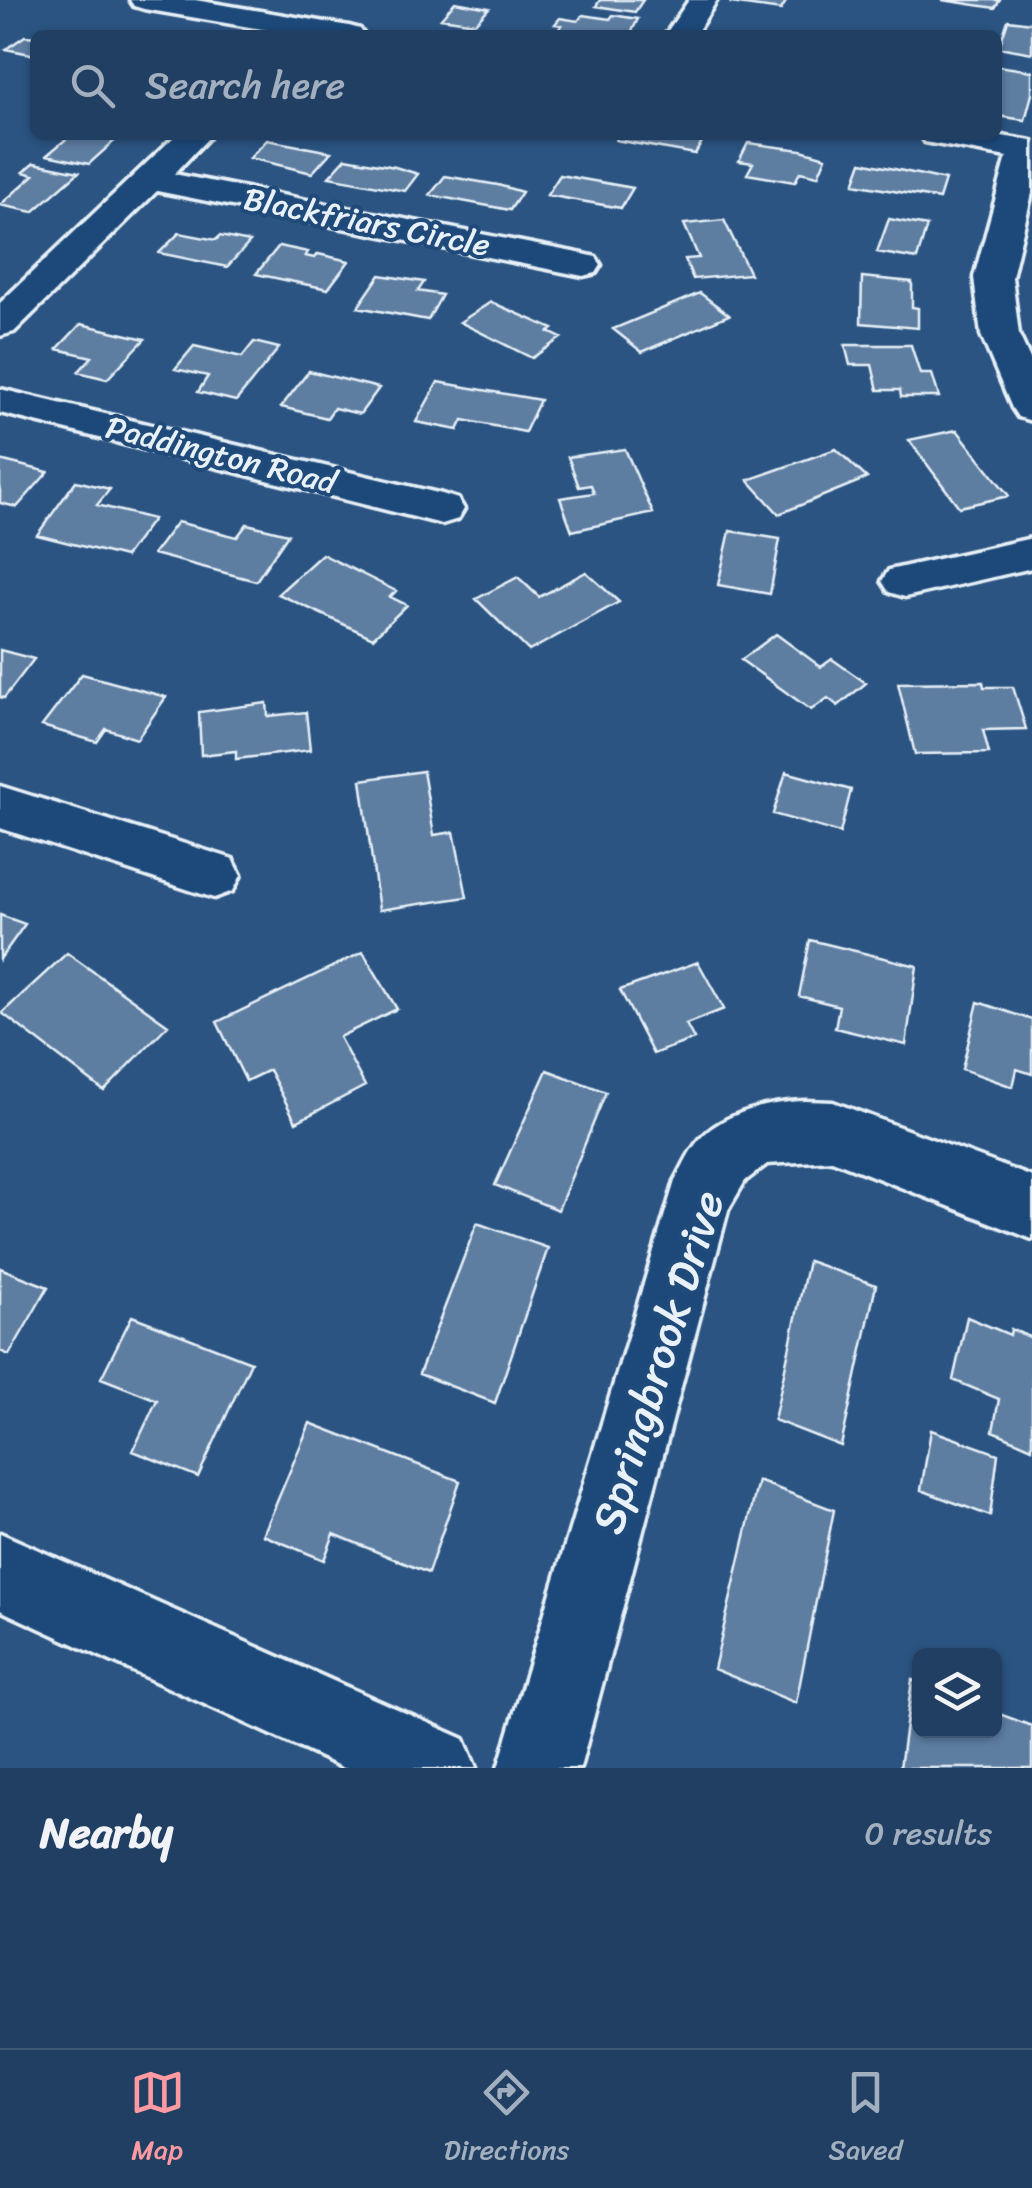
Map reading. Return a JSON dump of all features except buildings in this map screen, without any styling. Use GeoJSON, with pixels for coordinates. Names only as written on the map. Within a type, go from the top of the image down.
{"type":"FeatureCollection","features":[{"type":"Feature","properties":{"kind":"street"},"geometry":{"type":"LineString","coordinates":[[144,0],[297,30]]}},
{"type":"Feature","properties":{"kind":"street"},"geometry":{"type":"LineString","coordinates":[[683,30],[703,0]]}},
{"type":"Feature","properties":{"kind":"street"},"geometry":{"type":"LineString","coordinates":[[303,30],[330,6]]}},
{"type":"Feature","properties":{"kind":"street"},"geometry":{"type":"LineString","coordinates":[[0,324],[190,140]]}},
{"type":"Feature","properties":{"kind":"street"},"geometry":{"type":"LineString","coordinates":[[968,140],[1029,150],[993,278],[1000,335],[1032,408]]}},
{"type":"Feature","properties":{"kind":"street","name":"Blackfriars Circle"},"geometry":{"type":"LineString","coordinates":[[150,179],[583,265]]}},
{"type":"Feature","properties":{"kind":"street","name":"Paddington Road"},"geometry":{"type":"LineString","coordinates":[[0,401],[442,509]]}},
{"type":"Feature","properties":{"kind":"street"},"geometry":{"type":"LineString","coordinates":[[906,581],[1032,553]]}},
{"type":"Feature","properties":{"kind":"street"},"geometry":{"type":"LineString","coordinates":[[0,807],[214,874]]}},
{"type":"Feature","properties":{"kind":"street","name":"Springbrook Drive"},"geometry":{"type":"LineString","coordinates":[[539,1768],[698,1203],[726,1156],[768,1133],[800,1128],[834,1131],[1032,1208]]}},
{"type":"Feature","properties":{"kind":"street"},"geometry":{"type":"LineString","coordinates":[[0,1571],[435,1768]]}}]}
